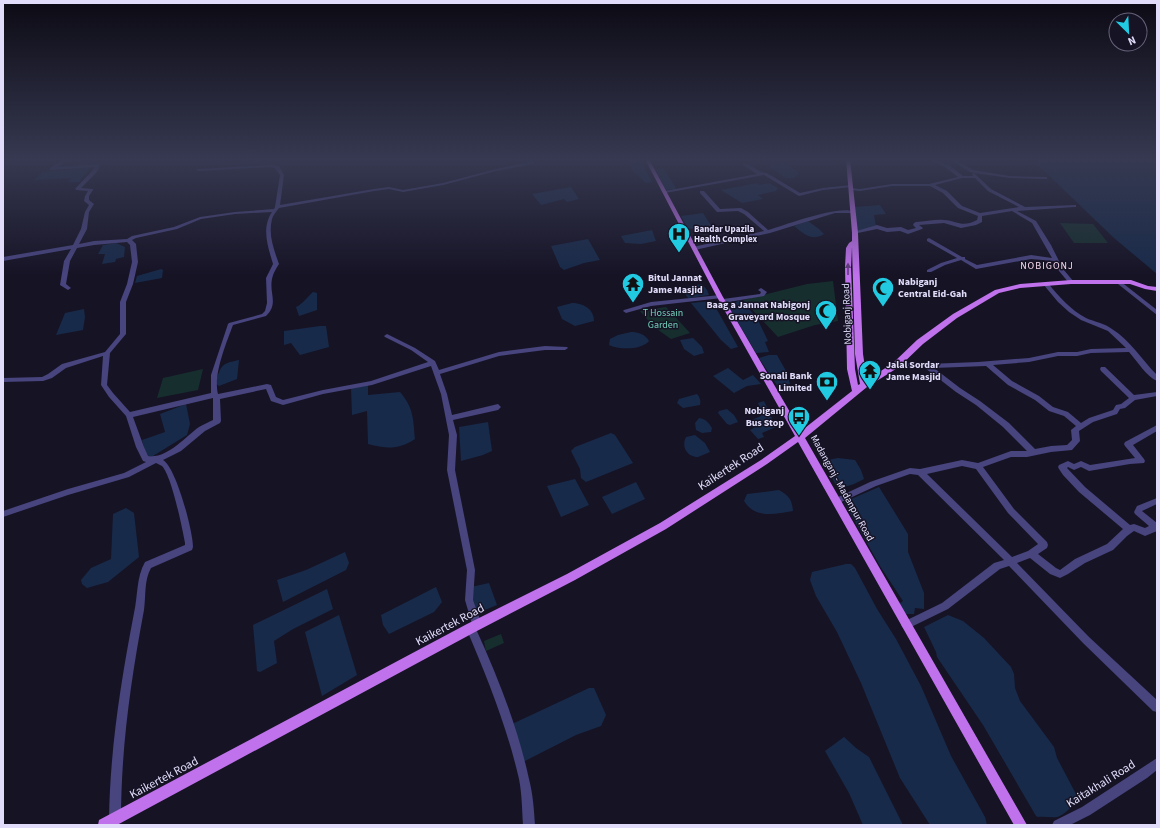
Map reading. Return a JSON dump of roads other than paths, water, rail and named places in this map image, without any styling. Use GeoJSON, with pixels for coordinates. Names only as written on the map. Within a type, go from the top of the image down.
{"type":"FeatureCollection","features":[{"type":"Feature","properties":{"kind":"main road","name":"Madanganj - Madanpur Road"},"geometry":{"type":"LineString","coordinates":[[670,198],[722,299],[1021,825]]}},
{"type":"Feature","properties":{"kind":"main road","name":"Nobiganj Road"},"geometry":{"type":"LineString","coordinates":[[851,198],[855,233],[859,354],[864,386]]}},
{"type":"Feature","properties":{"kind":"main road","name":"Nobiganj Road"},"geometry":{"type":"LineString","coordinates":[[855,242],[851,244],[849,248],[848,267],[851,369],[856,392]]}},
{"type":"Feature","properties":{"kind":"main road","name":"Kaikertek Road"},"geometry":{"type":"LineString","coordinates":[[104,825],[474,627],[571,577],[663,526],[764,462],[864,386],[896,364],[920,342],[956,316],[997,291],[1020,286],[1071,282],[1133,282],[1148,288],[1157,289]]}},
{"type":"Feature","properties":{"kind":"street"},"geometry":{"type":"LineString","coordinates":[[68,288],[63,285],[64,274],[67,261],[84,229],[87,212],[92,204],[86,201],[87,198]]}},
{"type":"Feature","properties":{"kind":"street"},"geometry":{"type":"LineString","coordinates":[[3,514],[68,492],[126,476],[178,448],[202,429],[217,421],[214,375],[228,335],[229,327],[231,324],[264,315],[270,308],[268,286],[269,277],[276,264],[269,241],[269,225],[277,198]]}},
{"type":"Feature","properties":{"kind":"street"},"geometry":{"type":"LineString","coordinates":[[3,259],[76,246],[128,240],[134,237],[175,228],[200,218],[230,213],[275,209],[334,198]]}},
{"type":"Feature","properties":{"kind":"street"},"geometry":{"type":"LineString","coordinates":[[707,198],[720,211]]}},
{"type":"Feature","properties":{"kind":"street"},"geometry":{"type":"LineString","coordinates":[[950,198],[960,207],[980,215],[1024,208],[1074,206]]}},
{"type":"Feature","properties":{"kind":"street"},"geometry":{"type":"LineString","coordinates":[[1000,198],[1024,208]]}},
{"type":"Feature","properties":{"kind":"street"},"geometry":{"type":"LineString","coordinates":[[713,212],[739,210],[746,213],[768,232]]}},
{"type":"Feature","properties":{"kind":"street"},"geometry":{"type":"LineString","coordinates":[[1013,210],[1034,222],[1055,260],[1071,282]]}},
{"type":"Feature","properties":{"kind":"street"},"geometry":{"type":"LineString","coordinates":[[696,248],[738,240],[835,212],[852,212]]}},
{"type":"Feature","properties":{"kind":"street"},"geometry":{"type":"LineString","coordinates":[[855,233],[877,227],[887,230],[901,229],[908,232],[920,228],[916,224],[942,221],[962,226],[974,224],[980,221],[980,215]]}},
{"type":"Feature","properties":{"kind":"street"},"geometry":{"type":"LineString","coordinates":[[3,380],[43,379],[64,366],[107,353],[123,334],[123,302],[130,284],[135,262],[133,244],[128,240]]}},
{"type":"Feature","properties":{"kind":"street"},"geometry":{"type":"LineString","coordinates":[[929,240],[976,267],[1031,256],[1055,260]]}},
{"type":"Feature","properties":{"kind":"street"},"geometry":{"type":"LineString","coordinates":[[929,271],[943,264],[962,258]]}},
{"type":"Feature","properties":{"kind":"street"},"geometry":{"type":"LineString","coordinates":[[1120,283],[1157,313]]}},
{"type":"Feature","properties":{"kind":"street"},"geometry":{"type":"LineString","coordinates":[[1046,284],[1064,305],[1089,322],[1108,329],[1157,379]]}},
{"type":"Feature","properties":{"kind":"street"},"geometry":{"type":"LineString","coordinates":[[626,311],[651,304],[762,295],[764,292],[761,290]]}},
{"type":"Feature","properties":{"kind":"street"},"geometry":{"type":"LineString","coordinates":[[387,336],[413,349],[433,363],[444,394],[453,435],[451,470],[471,570],[469,600],[474,627],[506,720],[524,780],[529,825]]}},
{"type":"Feature","properties":{"kind":"street"},"geometry":{"type":"LineString","coordinates":[[437,373],[499,354],[545,348],[565,348]]}},
{"type":"Feature","properties":{"kind":"street"},"geometry":{"type":"LineString","coordinates":[[896,364],[927,366],[988,364],[1030,360],[1058,354],[1130,350]]}},
{"type":"Feature","properties":{"kind":"street"},"geometry":{"type":"LineString","coordinates":[[107,353],[104,385],[110,395],[129,415],[140,447],[146,459],[156,460],[164,464],[173,481],[185,520],[189,543],[189,547],[148,565],[144,571],[141,604],[131,656],[114,786],[115,819]]}},
{"type":"Feature","properties":{"kind":"street"},"geometry":{"type":"LineString","coordinates":[[129,415],[267,386],[269,387],[273,399],[283,403],[323,392],[372,383],[433,363]]}},
{"type":"Feature","properties":{"kind":"street"},"geometry":{"type":"LineString","coordinates":[[988,364],[1010,383],[1037,398],[1051,409],[1066,414],[1080,426]]}},
{"type":"Feature","properties":{"kind":"street"},"geometry":{"type":"LineString","coordinates":[[927,366],[958,390],[978,402],[1006,425],[1033,452]]}},
{"type":"Feature","properties":{"kind":"street"},"geometry":{"type":"LineString","coordinates":[[1103,368],[1133,398]]}},
{"type":"Feature","properties":{"kind":"street"},"geometry":{"type":"LineString","coordinates":[[837,501],[873,484],[910,471],[920,472],[962,463],[978,466],[1011,454],[1070,447],[1076,441],[1075,430],[1080,426],[1091,420],[1115,412],[1118,406],[1123,406],[1133,398],[1157,394]]}},
{"type":"Feature","properties":{"kind":"street"},"geometry":{"type":"LineString","coordinates":[[450,418],[498,407]]}},
{"type":"Feature","properties":{"kind":"street"},"geometry":{"type":"LineString","coordinates":[[1129,529],[1084,491],[1062,467],[1068,464],[1074,467],[1081,464],[1091,468],[1130,461],[1142,461],[1128,444],[1157,428]]}},
{"type":"Feature","properties":{"kind":"street"},"geometry":{"type":"LineString","coordinates":[[906,625],[945,606],[997,566],[1031,554],[1044,545],[1011,511],[978,466]]}},
{"type":"Feature","properties":{"kind":"street"},"geometry":{"type":"LineString","coordinates":[[920,472],[1011,562],[1086,640],[1157,707]]}},
{"type":"Feature","properties":{"kind":"street"},"geometry":{"type":"LineString","coordinates":[[1157,501],[1140,508],[1138,512],[1157,528]]}},
{"type":"Feature","properties":{"kind":"street"},"geometry":{"type":"LineString","coordinates":[[1031,554],[1053,571],[1060,574],[1068,571],[1072,565],[1106,550],[1129,529],[1136,527],[1145,532],[1157,528]]}},
{"type":"Feature","properties":{"kind":"street","name":"Kaitakhali Road"},"geometry":{"type":"LineString","coordinates":[[1058,825],[1086,811],[1143,774],[1157,763]]}},
{"type":"Feature","properties":{"kind":"water"},"geometry":{"type":"Polygon","coordinates":[[[535,198],[578,198],[579,199],[567,202],[564,199],[541,205],[535,198]]]}},
{"type":"Feature","properties":{"kind":"water"},"geometry":{"type":"Polygon","coordinates":[[[733,198],[761,198],[763,199],[742,203],[733,198]]]}},
{"type":"Feature","properties":{"kind":"water"},"geometry":{"type":"Polygon","coordinates":[[[1072,198],[1157,198],[1157,274],[1114,238],[1072,198]]]}},
{"type":"Feature","properties":{"kind":"water"},"geometry":{"type":"Polygon","coordinates":[[[880,205],[886,214],[874,215],[876,226],[855,232],[854,207],[880,205]]]}},
{"type":"Feature","properties":{"kind":"water"},"geometry":{"type":"Polygon","coordinates":[[[703,213],[712,227],[688,229],[681,216],[703,213]]]}},
{"type":"Feature","properties":{"kind":"water"},"geometry":{"type":"Polygon","coordinates":[[[808,221],[824,234],[816,237],[808,236],[794,226],[808,221]]]}},
{"type":"Feature","properties":{"kind":"water"},"geometry":{"type":"Polygon","coordinates":[[[652,230],[656,241],[641,244],[625,243],[621,236],[652,230]]]}},
{"type":"Feature","properties":{"kind":"water"},"geometry":{"type":"Polygon","coordinates":[[[588,239],[600,260],[584,263],[564,270],[560,267],[551,246],[588,239]]]}},
{"type":"Feature","properties":{"kind":"water"},"geometry":{"type":"Polygon","coordinates":[[[116,243],[125,247],[124,257],[116,259],[115,262],[102,264],[105,254],[98,254],[103,245],[116,243]]]}},
{"type":"Feature","properties":{"kind":"water"},"geometry":{"type":"Polygon","coordinates":[[[161,269],[163,270],[162,278],[135,283],[137,276],[161,269]]]}},
{"type":"Feature","properties":{"kind":"water"},"geometry":{"type":"Polygon","coordinates":[[[702,284],[709,295],[688,298],[681,288],[702,284]]]}},
{"type":"Feature","properties":{"kind":"water"},"geometry":{"type":"Polygon","coordinates":[[[313,292],[317,293],[317,310],[299,316],[296,307],[313,292]]]}},
{"type":"Feature","properties":{"kind":"water"},"geometry":{"type":"Polygon","coordinates":[[[741,300],[757,318],[768,341],[765,342],[769,352],[756,353],[728,305],[741,300]]]}},
{"type":"Feature","properties":{"kind":"water"},"geometry":{"type":"Polygon","coordinates":[[[712,301],[738,347],[731,349],[721,340],[691,303],[712,301]]]}},
{"type":"Feature","properties":{"kind":"water"},"geometry":{"type":"Polygon","coordinates":[[[572,303],[580,304],[590,310],[594,317],[594,321],[575,326],[562,319],[557,307],[572,303]]]}},
{"type":"Feature","properties":{"kind":"water"},"geometry":{"type":"Polygon","coordinates":[[[84,309],[85,317],[83,330],[56,335],[65,313],[84,309]]]}},
{"type":"Feature","properties":{"kind":"water"},"geometry":{"type":"Polygon","coordinates":[[[326,326],[329,347],[300,355],[291,343],[284,345],[284,331],[326,326]]]}},
{"type":"Feature","properties":{"kind":"water"},"geometry":{"type":"Polygon","coordinates":[[[631,332],[641,334],[649,341],[646,344],[636,348],[618,348],[609,345],[610,339],[618,335],[631,332]]]}},
{"type":"Feature","properties":{"kind":"water"},"geometry":{"type":"Polygon","coordinates":[[[693,338],[702,347],[704,353],[694,356],[684,349],[680,340],[693,338]]]}},
{"type":"Feature","properties":{"kind":"water"},"geometry":{"type":"Polygon","coordinates":[[[769,355],[777,355],[786,371],[790,384],[778,387],[759,358],[769,355]]]}},
{"type":"Feature","properties":{"kind":"water"},"geometry":{"type":"Polygon","coordinates":[[[239,360],[237,379],[219,386],[215,383],[222,366],[239,360]]]}},
{"type":"Feature","properties":{"kind":"water"},"geometry":{"type":"Polygon","coordinates":[[[728,368],[743,380],[753,375],[761,384],[747,386],[734,393],[713,376],[728,368]]]}},
{"type":"Feature","properties":{"kind":"water"},"geometry":{"type":"Polygon","coordinates":[[[368,384],[368,395],[400,392],[405,398],[410,409],[413,419],[415,439],[409,443],[392,448],[368,444],[367,411],[352,415],[351,388],[368,384]]]}},
{"type":"Feature","properties":{"kind":"water"},"geometry":{"type":"Polygon","coordinates":[[[697,394],[700,399],[700,405],[683,408],[677,403],[679,399],[697,394]]]}},
{"type":"Feature","properties":{"kind":"water"},"geometry":{"type":"Polygon","coordinates":[[[764,401],[776,427],[762,433],[764,437],[758,439],[750,430],[754,428],[749,421],[761,416],[758,403],[764,401]]]}},
{"type":"Feature","properties":{"kind":"water"},"geometry":{"type":"Polygon","coordinates":[[[186,404],[190,424],[187,435],[153,456],[146,456],[142,440],[165,432],[160,414],[186,404]]]}},
{"type":"Feature","properties":{"kind":"water"},"geometry":{"type":"Polygon","coordinates":[[[727,409],[734,415],[738,422],[730,425],[727,424],[718,413],[719,411],[727,409]]]}},
{"type":"Feature","properties":{"kind":"water"},"geometry":{"type":"Polygon","coordinates":[[[699,418],[708,422],[712,428],[711,432],[702,433],[696,430],[695,423],[699,418]]]}},
{"type":"Feature","properties":{"kind":"water"},"geometry":{"type":"Polygon","coordinates":[[[488,422],[492,451],[461,461],[459,427],[488,422]]]}},
{"type":"Feature","properties":{"kind":"water"},"geometry":{"type":"Polygon","coordinates":[[[611,433],[615,435],[633,463],[586,482],[581,478],[580,469],[571,451],[575,447],[611,433]]]}},
{"type":"Feature","properties":{"kind":"water"},"geometry":{"type":"Polygon","coordinates":[[[695,435],[705,443],[710,452],[694,457],[686,451],[684,444],[686,437],[695,435]]]}},
{"type":"Feature","properties":{"kind":"water"},"geometry":{"type":"Polygon","coordinates":[[[838,458],[855,460],[864,479],[838,489],[823,461],[838,458]]]}},
{"type":"Feature","properties":{"kind":"water"},"geometry":{"type":"Polygon","coordinates":[[[575,479],[589,505],[561,517],[547,486],[575,479]]]}},
{"type":"Feature","properties":{"kind":"water"},"geometry":{"type":"Polygon","coordinates":[[[636,482],[645,499],[612,514],[602,497],[636,482]]]}},
{"type":"Feature","properties":{"kind":"water"},"geometry":{"type":"Polygon","coordinates":[[[879,487],[908,534],[908,552],[924,593],[924,609],[915,608],[914,614],[905,614],[898,605],[903,601],[880,566],[844,502],[879,487]]]}},
{"type":"Feature","properties":{"kind":"water"},"geometry":{"type":"Polygon","coordinates":[[[779,490],[789,498],[793,511],[772,514],[760,513],[754,511],[744,501],[747,494],[779,490]]]}},
{"type":"Feature","properties":{"kind":"water"},"geometry":{"type":"Polygon","coordinates":[[[126,508],[134,513],[139,557],[108,582],[87,588],[82,584],[81,580],[91,568],[111,559],[113,514],[126,508]]]}},
{"type":"Feature","properties":{"kind":"water"},"geometry":{"type":"Polygon","coordinates":[[[345,552],[349,563],[346,570],[283,602],[277,580],[306,570],[345,552]]]}},
{"type":"Feature","properties":{"kind":"water"},"geometry":{"type":"Polygon","coordinates":[[[851,564],[855,568],[877,609],[896,639],[921,686],[951,756],[985,817],[987,825],[930,825],[900,778],[861,683],[837,632],[816,596],[810,580],[812,572],[851,564]]]}},
{"type":"Feature","properties":{"kind":"water"},"geometry":{"type":"Polygon","coordinates":[[[489,583],[497,605],[480,612],[474,611],[471,587],[489,583]]]}},
{"type":"Feature","properties":{"kind":"water"},"geometry":{"type":"Polygon","coordinates":[[[436,587],[442,602],[434,612],[389,634],[383,625],[381,615],[436,587]]]}},
{"type":"Feature","properties":{"kind":"water"},"geometry":{"type":"Polygon","coordinates":[[[327,589],[333,609],[293,629],[274,641],[277,663],[260,672],[257,671],[253,625],[327,589]]]}},
{"type":"Feature","properties":{"kind":"water"},"geometry":{"type":"Polygon","coordinates":[[[339,615],[357,675],[322,696],[305,632],[339,615]]]}},
{"type":"Feature","properties":{"kind":"water"},"geometry":{"type":"Polygon","coordinates":[[[948,615],[963,621],[984,638],[1011,667],[1014,674],[1015,688],[1020,701],[1054,747],[1057,758],[1076,794],[1073,804],[1060,816],[1036,816],[983,725],[937,657],[924,627],[948,615]]]}},
{"type":"Feature","properties":{"kind":"water"},"geometry":{"type":"Polygon","coordinates":[[[589,688],[594,688],[606,715],[601,726],[576,735],[521,763],[512,724],[589,688]]]}},
{"type":"Feature","properties":{"kind":"water"},"geometry":{"type":"Polygon","coordinates":[[[844,737],[869,757],[903,825],[863,825],[849,793],[825,751],[844,737]]]}},
{"type":"Feature","properties":{"kind":"place","name":"Bandar Upazila Health Complex"},"geometry":{"type":"Point","coordinates":[679,254]}},
{"type":"Feature","properties":{"kind":"place","name":"Bitul Jannat Jame Masjid"},"geometry":{"type":"Point","coordinates":[633,304]}},
{"type":"Feature","properties":{"kind":"place","name":"Nabiganj Central Eid-Gah"},"geometry":{"type":"Point","coordinates":[883,308]}},
{"type":"Feature","properties":{"kind":"place","name":"Baag a Jannat Nabigonj Graveyard Mosque"},"geometry":{"type":"Point","coordinates":[826,330]}},
{"type":"Feature","properties":{"kind":"place","name":"Jalal Sordar Jame Masjid"},"geometry":{"type":"Point","coordinates":[870,390]}},
{"type":"Feature","properties":{"kind":"place","name":"Sonali Bank Limited"},"geometry":{"type":"Point","coordinates":[827,402]}},
{"type":"Feature","properties":{"kind":"place","name":"Nobiganj Bus Stop"},"geometry":{"type":"Point","coordinates":[799,436]}},
{"type":"Feature","properties":{"kind":"district","name":"NOBIGONJ"},"geometry":{"type":"Point","coordinates":[1047,266]}},
{"type":"Feature","properties":{"kind":"park label","name":"T Hossain Garden"},"geometry":{"type":"Point","coordinates":[663,318]}}]}
